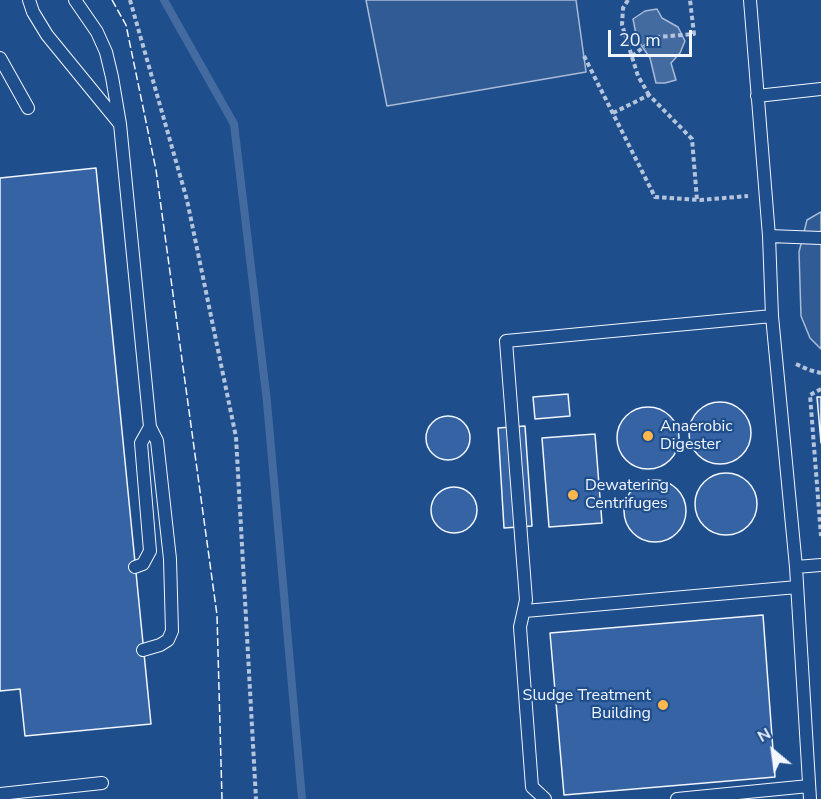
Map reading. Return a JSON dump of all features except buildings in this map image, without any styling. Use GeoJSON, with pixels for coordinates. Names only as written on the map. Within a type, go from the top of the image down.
{"type":"FeatureCollection","features":[{"type":"Feature","properties":{"kind":"lane"},"geometry":{"type":"LineString","coordinates":[[29,0],[33,12],[47,35],[120,124]]}},
{"type":"Feature","properties":{"kind":"lane"},"geometry":{"type":"LineString","coordinates":[[75,0],[88,17],[106,52],[112,77],[120,124],[150,427],[157,441],[168,535],[172,631],[168,640],[143,650]]}},
{"type":"Feature","properties":{"kind":"lane"},"geometry":{"type":"LineString","coordinates":[[677,799],[809,793],[796,567],[772,316],[769,236],[750,0]]}},
{"type":"Feature","properties":{"kind":"lane"},"geometry":{"type":"LineString","coordinates":[[0,58],[28,108]]}},
{"type":"Feature","properties":{"kind":"lane"},"geometry":{"type":"LineString","coordinates":[[757,96],[821,88]]}},
{"type":"Feature","properties":{"kind":"lane"},"geometry":{"type":"LineString","coordinates":[[769,236],[821,238]]}},
{"type":"Feature","properties":{"kind":"lane"},"geometry":{"type":"LineString","coordinates":[[545,799],[532,787],[520,627],[526,600],[506,341],[772,316]]}},
{"type":"Feature","properties":{"kind":"lane"},"geometry":{"type":"LineString","coordinates":[[135,567],[143,564],[150,551],[141,443],[150,427]]}},
{"type":"Feature","properties":{"kind":"lane"},"geometry":{"type":"LineString","coordinates":[[796,567],[821,565]]}},
{"type":"Feature","properties":{"kind":"lane"},"geometry":{"type":"LineString","coordinates":[[525,611],[797,587]]}},
{"type":"Feature","properties":{"kind":"lane"},"geometry":{"type":"LineString","coordinates":[[0,794],[102,783]]}},
{"type":"Feature","properties":{"kind":"path"},"geometry":{"type":"LineString","coordinates":[[130,0],[188,200],[236,437],[256,799]]}},
{"type":"Feature","properties":{"kind":"path"},"geometry":{"type":"LineString","coordinates":[[628,0],[623,8],[622,25],[638,76],[649,95],[692,139],[697,200]]}},
{"type":"Feature","properties":{"kind":"path"},"geometry":{"type":"LineString","coordinates":[[632,56],[657,37],[694,34],[690,0]]}},
{"type":"Feature","properties":{"kind":"path"},"geometry":{"type":"LineString","coordinates":[[584,56],[656,197],[697,200],[752,195]]}},
{"type":"Feature","properties":{"kind":"path"},"geometry":{"type":"LineString","coordinates":[[613,113],[649,95]]}},
{"type":"Feature","properties":{"kind":"path"},"geometry":{"type":"LineString","coordinates":[[821,389],[810,395],[821,536]]}},
{"type":"Feature","properties":{"kind":"shaded area"},"geometry":{"type":"Polygon","coordinates":[[[366,0],[576,0],[586,72],[387,106],[366,0]]]}},
{"type":"Feature","properties":{"kind":"shaded area"},"geometry":{"type":"Polygon","coordinates":[[[657,9],[662,18],[678,27],[685,41],[680,53],[671,63],[676,80],[665,83],[656,83],[650,58],[637,39],[633,19],[645,11],[657,9]]]}},
{"type":"Feature","properties":{"kind":"shaded area"},"geometry":{"type":"Polygon","coordinates":[[[821,212],[821,349],[810,338],[801,316],[799,252],[807,220],[821,212]]]}},
{"type":"Feature","properties":{"kind":"waterway"},"geometry":{"type":"LineString","coordinates":[[164,0],[234,124],[267,402],[302,799]]}},
{"type":"Feature","properties":{"kind":"fence"},"geometry":{"type":"LineString","coordinates":[[112,0],[126,25],[156,170],[217,615],[222,799]]}},
{"type":"Feature","properties":{"kind":"place","name":"Anaerobic Digester"},"geometry":{"type":"Point","coordinates":[648,436]}},
{"type":"Feature","properties":{"kind":"place","name":"Dewatering Centrifuges"},"geometry":{"type":"Point","coordinates":[573,495]}},
{"type":"Feature","properties":{"kind":"place","name":"Sludge Treatment Building"},"geometry":{"type":"Point","coordinates":[663,705]}}]}
